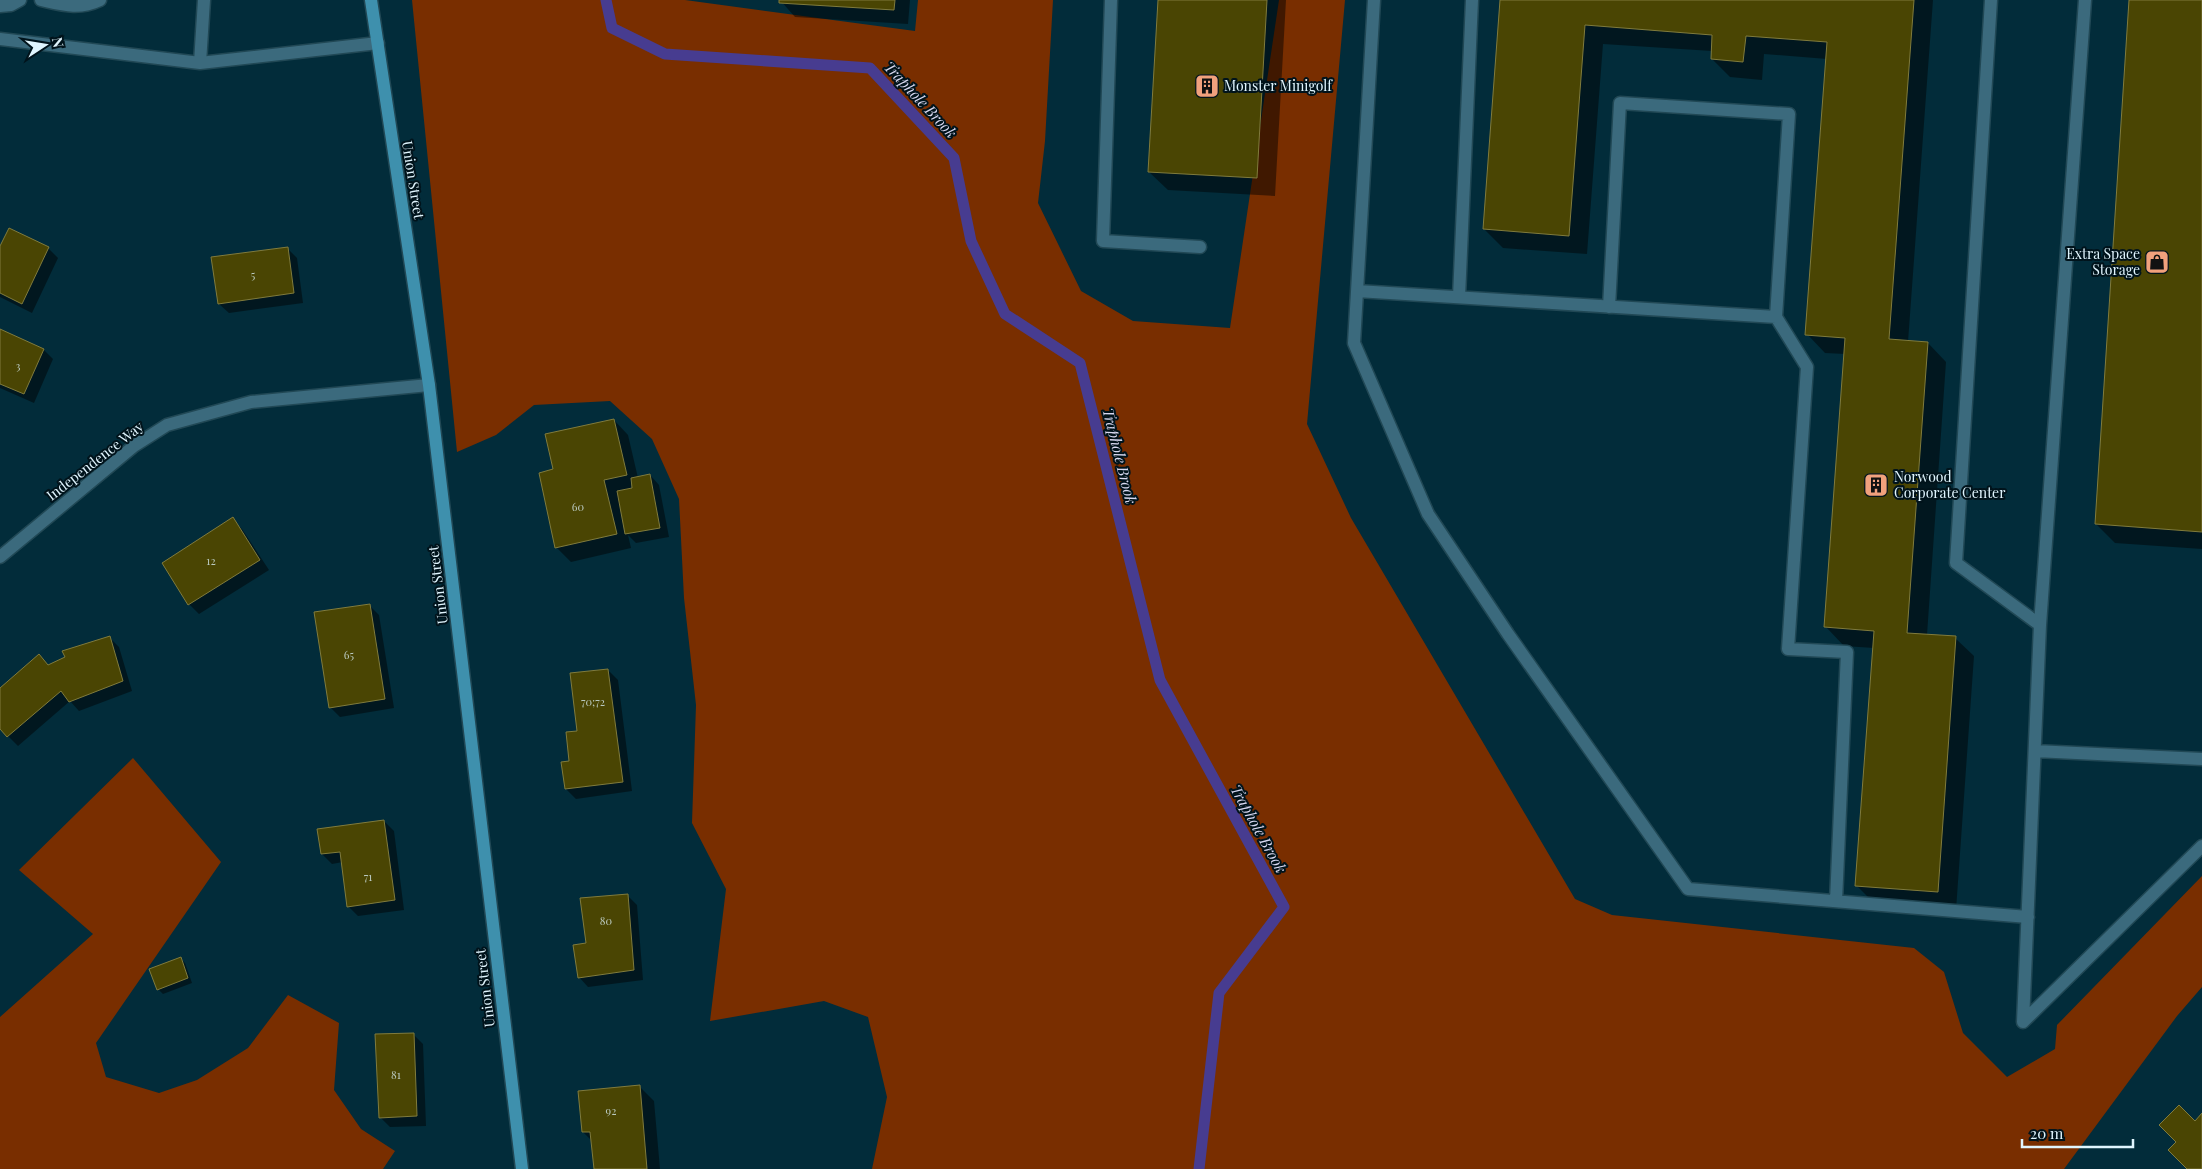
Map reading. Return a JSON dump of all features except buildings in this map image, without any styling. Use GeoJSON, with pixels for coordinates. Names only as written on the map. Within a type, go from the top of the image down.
{"type":"FeatureCollection","features":[{"type":"Feature","properties":{"kind":"main road","name":"Union Street"},"geometry":{"type":"LineString","coordinates":[[371,0],[429,385],[522,1169]]}},
{"type":"Feature","properties":{"kind":"street"},"geometry":{"type":"LineString","coordinates":[[0,6],[11,5],[20,0]]}},
{"type":"Feature","properties":{"kind":"street"},"geometry":{"type":"LineString","coordinates":[[41,0],[60,6],[75,7],[90,5],[100,0]]}},
{"type":"Feature","properties":{"kind":"street"},"geometry":{"type":"LineString","coordinates":[[200,63],[204,0]]}},
{"type":"Feature","properties":{"kind":"street"},"geometry":{"type":"LineString","coordinates":[[1111,0],[1103,241],[1200,247]]}},
{"type":"Feature","properties":{"kind":"street"},"geometry":{"type":"LineString","coordinates":[[1374,0],[1354,343],[1428,514],[1508,634],[1688,889],[2028,917]]}},
{"type":"Feature","properties":{"kind":"street"},"geometry":{"type":"LineString","coordinates":[[1459,297],[1472,0]]}},
{"type":"Feature","properties":{"kind":"street"},"geometry":{"type":"LineString","coordinates":[[1991,0],[1956,564],[2040,625]]}},
{"type":"Feature","properties":{"kind":"street"},"geometry":{"type":"LineString","coordinates":[[2085,0],[2040,625],[2023,1022],[2202,846]]}},
{"type":"Feature","properties":{"kind":"street"},"geometry":{"type":"LineString","coordinates":[[0,39],[200,63],[378,43]]}},
{"type":"Feature","properties":{"kind":"street"},"geometry":{"type":"LineString","coordinates":[[1609,307],[1620,103],[1789,114],[1776,317],[1807,366],[1788,649],[1847,652],[1836,901]]}},
{"type":"Feature","properties":{"kind":"street"},"geometry":{"type":"LineString","coordinates":[[1357,291],[1776,317]]}},
{"type":"Feature","properties":{"kind":"street","name":"Independence Way"},"geometry":{"type":"LineString","coordinates":[[0,557],[134,446],[167,424],[251,402],[429,385]]}},
{"type":"Feature","properties":{"kind":"street"},"geometry":{"type":"LineString","coordinates":[[2035,751],[2202,759]]}},
{"type":"Feature","properties":{"kind":"shaded area"},"geometry":{"type":"Polygon","coordinates":[[[412,0],[685,0],[915,31],[918,0],[1053,0],[1045,141],[1038,203],[1081,291],[1133,321],[1230,328],[1279,0],[1345,0],[1307,424],[1351,518],[1575,899],[1612,915],[1914,948],[1944,972],[1963,1033],[2007,1077],[2055,1049],[2057,1025],[2202,876],[2202,987],[2177,1016],[2064,1169],[872,1169],[887,1097],[868,1017],[824,1001],[710,1021],[726,889],[692,823],[696,705],[684,598],[679,499],[652,439],[610,401],[534,405],[496,435],[457,452],[412,0]]]}},
{"type":"Feature","properties":{"kind":"shaded area"},"geometry":{"type":"Polygon","coordinates":[[[133,758],[221,862],[96,1043],[106,1077],[159,1093],[197,1080],[248,1048],[288,995],[339,1023],[334,1090],[361,1129],[395,1151],[383,1169],[0,1169],[0,1017],[93,934],[19,870],[133,758]]]}},
{"type":"Feature","properties":{"kind":"waterway","name":"Traphole Brook"},"geometry":{"type":"LineString","coordinates":[[606,0],[612,28],[665,54],[870,68],[954,158],[971,241],[1005,314],[1080,363],[1160,680],[1284,907],[1219,993],[1199,1169]]}},
{"type":"Feature","properties":{"kind":"place","name":"Monster Minigolf"},"geometry":{"type":"Point","coordinates":[1207,86]}},
{"type":"Feature","properties":{"kind":"place","name":"Extra Space Storage"},"geometry":{"type":"Point","coordinates":[2157,262]}},
{"type":"Feature","properties":{"kind":"place","name":"Norwood Corporate Center"},"geometry":{"type":"Point","coordinates":[1876,485]}}]}
